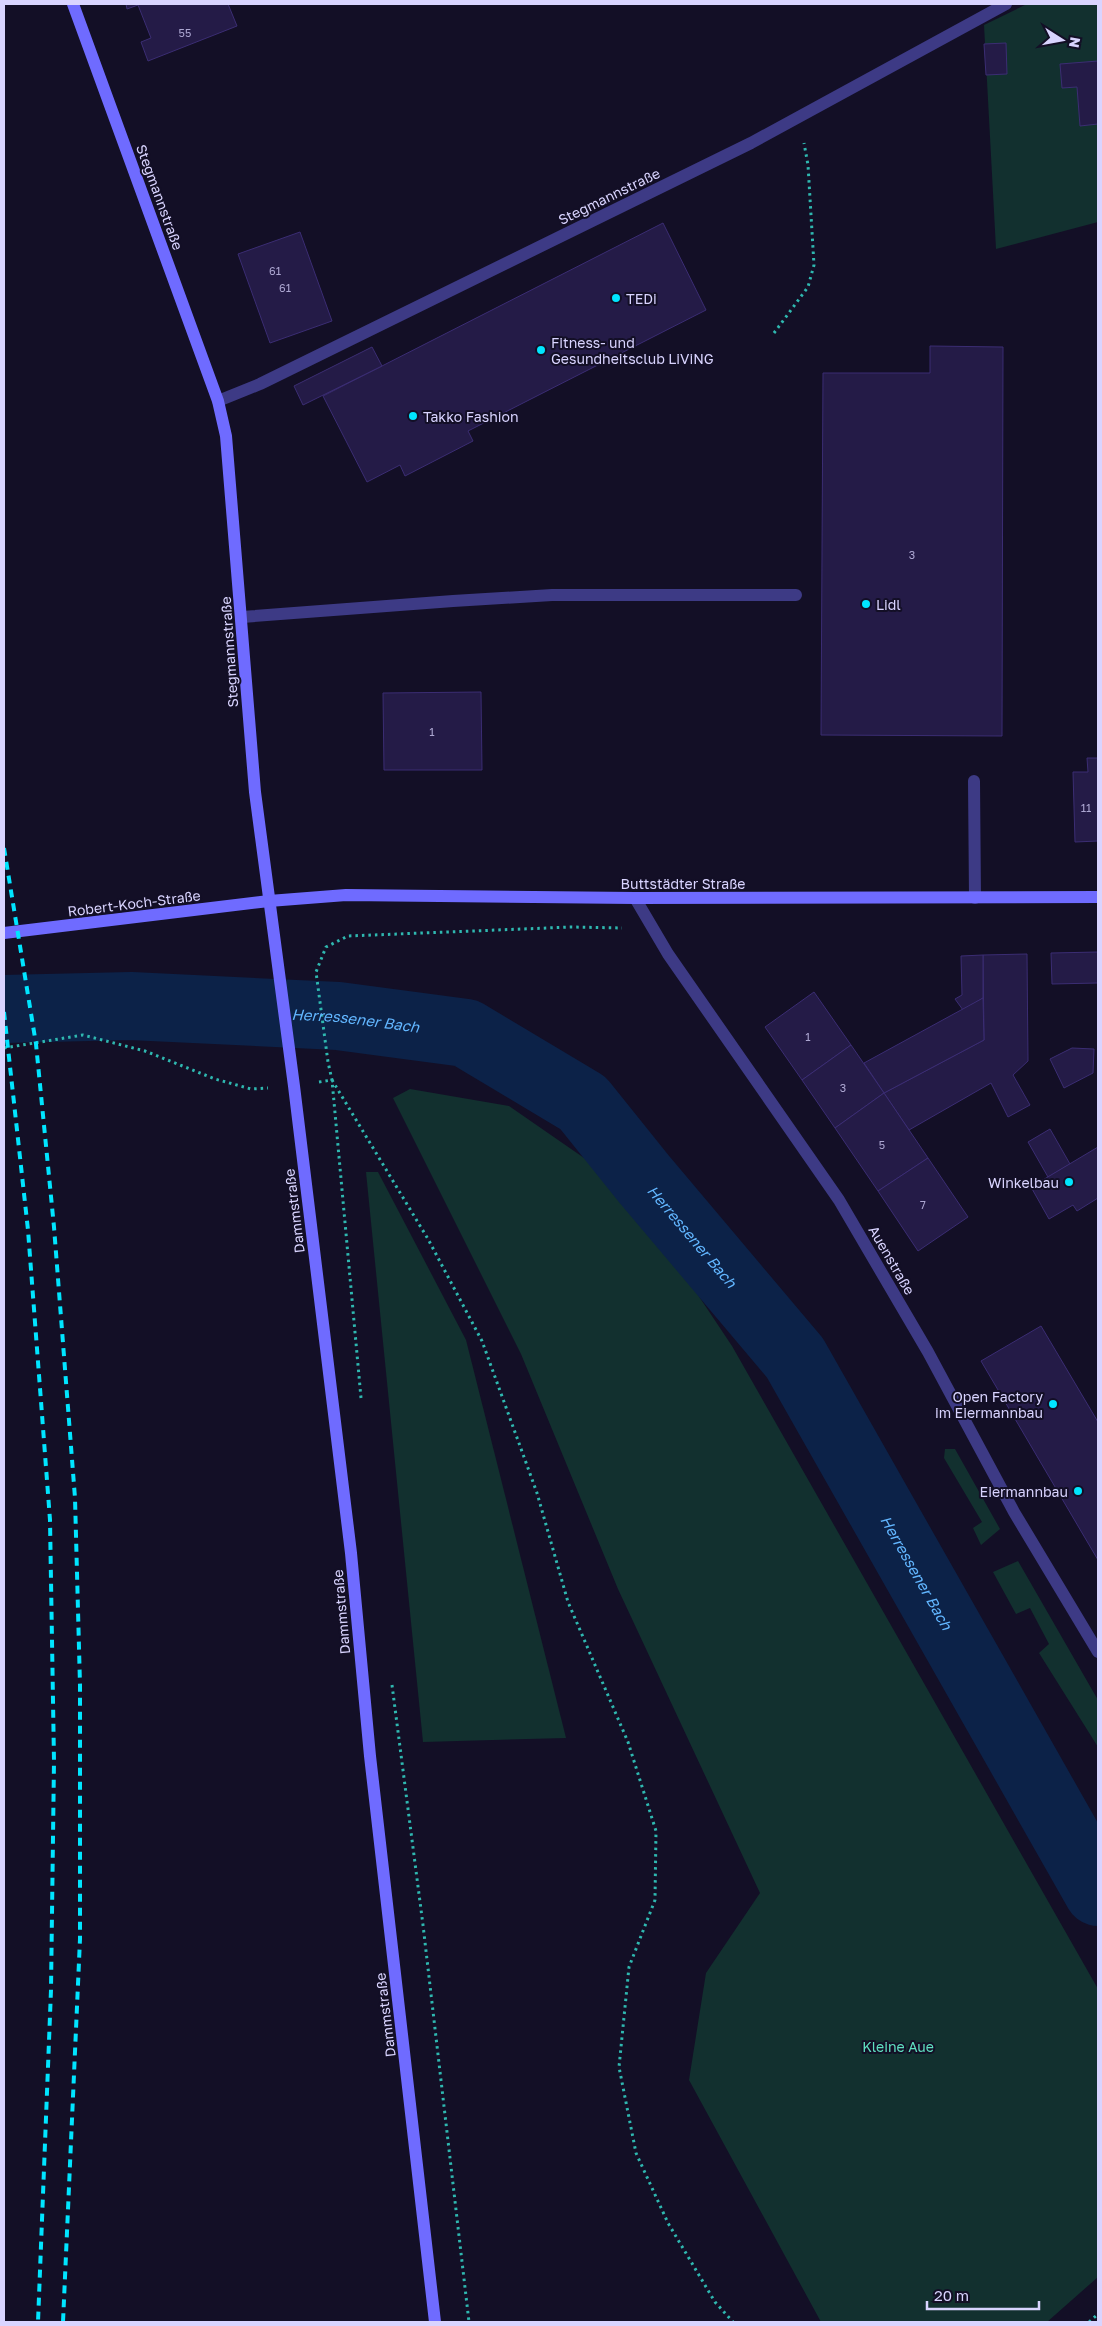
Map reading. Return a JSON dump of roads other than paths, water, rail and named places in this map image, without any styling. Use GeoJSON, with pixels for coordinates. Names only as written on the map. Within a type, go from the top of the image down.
{"type":"FeatureCollection","features":[{"type":"Feature","properties":{"kind":"main road","name":"Stegmannstraße"},"geometry":{"type":"LineString","coordinates":[[73,4],[218,401],[230,463],[255,792],[269,901]]}},
{"type":"Feature","properties":{"kind":"main road","name":"Buttstädter Straße"},"geometry":{"type":"LineString","coordinates":[[269,901],[346,895],[389,894],[635,898],[1098,897]]}},
{"type":"Feature","properties":{"kind":"main road","name":"Robert-Koch-Straße"},"geometry":{"type":"LineString","coordinates":[[4,934],[269,901]]}},
{"type":"Feature","properties":{"kind":"main road","name":"Dammstraße"},"geometry":{"type":"LineString","coordinates":[[269,901],[294,1086],[350,1543],[370,1756],[435,2322]]}},
{"type":"Feature","properties":{"kind":"street","name":"Stegmannstraße"},"geometry":{"type":"LineString","coordinates":[[218,401],[260,384],[751,143],[1006,4]]}},
{"type":"Feature","properties":{"kind":"street"},"geometry":{"type":"LineString","coordinates":[[242,617],[552,595],[796,595]]}},
{"type":"Feature","properties":{"kind":"street"},"geometry":{"type":"LineString","coordinates":[[974,781],[975,898]]}},
{"type":"Feature","properties":{"kind":"street","name":"Auenstraße"},"geometry":{"type":"LineString","coordinates":[[635,898],[652,928],[839,1200],[928,1352],[1014,1512],[1098,1652]]}},
{"type":"Feature","properties":{"kind":"waterway","name":"Herressener Bach"},"geometry":{"type":"LineString","coordinates":[[4,1009],[131,1006],[338,1016],[466,1033],[583,1103],[644,1179],[795,1358],[1098,1892]]}},
{"type":"Feature","properties":{"kind":"railway"},"geometry":{"type":"LineString","coordinates":[[4,848],[36,1044],[54,1227],[75,1498],[80,1685],[80,1939],[63,2322]]}},
{"type":"Feature","properties":{"kind":"railway"},"geometry":{"type":"LineString","coordinates":[[4,1012],[28,1230],[50,1520],[54,1761],[51,1990],[38,2322]]}},
{"type":"Feature","properties":{"kind":"place","name":"TEDi"},"geometry":{"type":"Point","coordinates":[616,298]}},
{"type":"Feature","properties":{"kind":"place","name":"Fitness- und Gesundheitsclub LiViNG"},"geometry":{"type":"Point","coordinates":[541,350]}},
{"type":"Feature","properties":{"kind":"place","name":"Takko Fashion"},"geometry":{"type":"Point","coordinates":[413,416]}},
{"type":"Feature","properties":{"kind":"place","name":"Lidl"},"geometry":{"type":"Point","coordinates":[866,604]}},
{"type":"Feature","properties":{"kind":"place","name":"Winkelbau"},"geometry":{"type":"Point","coordinates":[1069,1182]}},
{"type":"Feature","properties":{"kind":"place","name":"Open Factory im Eiermannbau"},"geometry":{"type":"Point","coordinates":[1053,1404]}},
{"type":"Feature","properties":{"kind":"place","name":"Eiermannbau"},"geometry":{"type":"Point","coordinates":[1078,1491]}},
{"type":"Feature","properties":{"kind":"park label","name":"Kleine Aue"},"geometry":{"type":"Point","coordinates":[898,2046]}}]}
